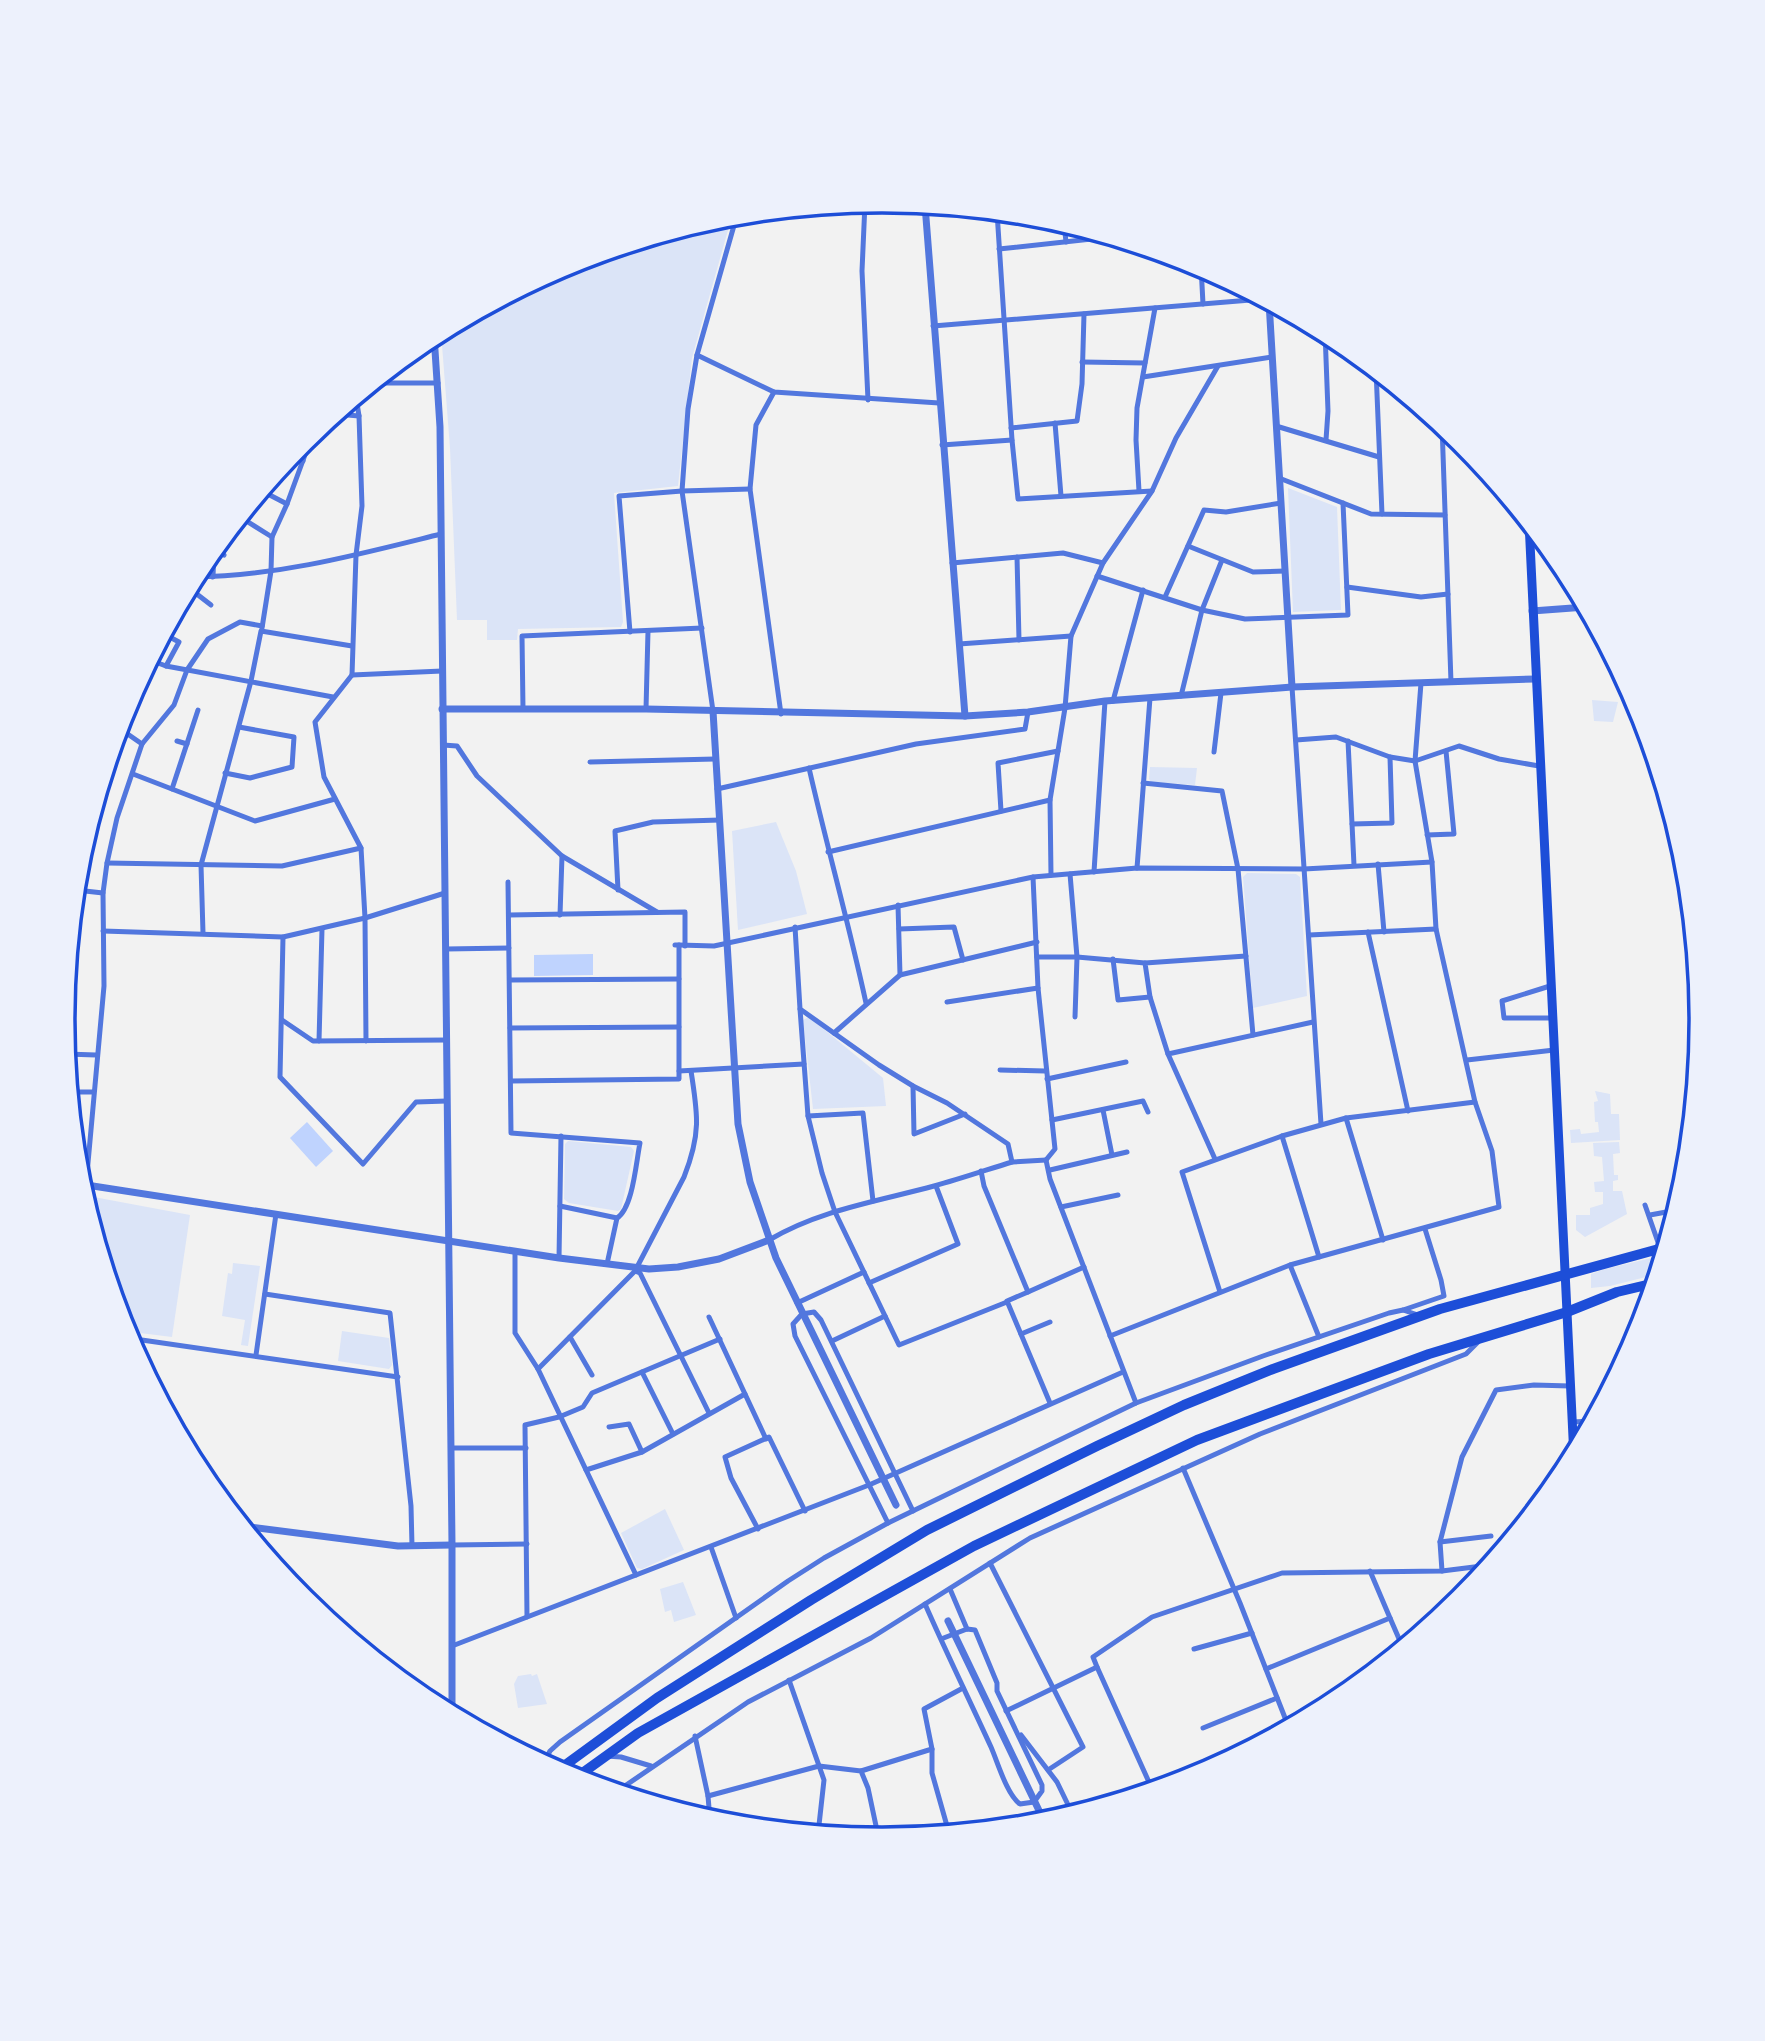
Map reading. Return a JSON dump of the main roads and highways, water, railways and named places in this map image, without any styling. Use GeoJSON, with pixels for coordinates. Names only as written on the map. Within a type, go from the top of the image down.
{"type":"FeatureCollection","features":[{"type":"Feature","properties":{"kind":"highway"},"geometry":{"type":"LineString","coordinates":[[568,1763],[729,1650],[958,1514],[1184,1405],[1273,1369],[1419,1316],[1656,1250]]}},
{"type":"Feature","properties":{"kind":"highway"},"geometry":{"type":"LineString","coordinates":[[585,1770],[666,1717],[829,1629],[974,1546],[1197,1440],[1285,1405],[1429,1354],[1567,1312],[1617,1292],[1645,1285]]}},
{"type":"Feature","properties":{"kind":"main road"},"geometry":{"type":"LineString","coordinates":[[1530,538],[1573,1439]]}},
{"type":"Feature","properties":{"kind":"water"},"geometry":{"type":"Polygon","coordinates":[[[593,954],[593,975],[534,976],[534,955],[593,954]]]}},
{"type":"Feature","properties":{"kind":"water"},"geometry":{"type":"Polygon","coordinates":[[[307,1122],[333,1151],[316,1167],[290,1138],[307,1122]]]}}]}
